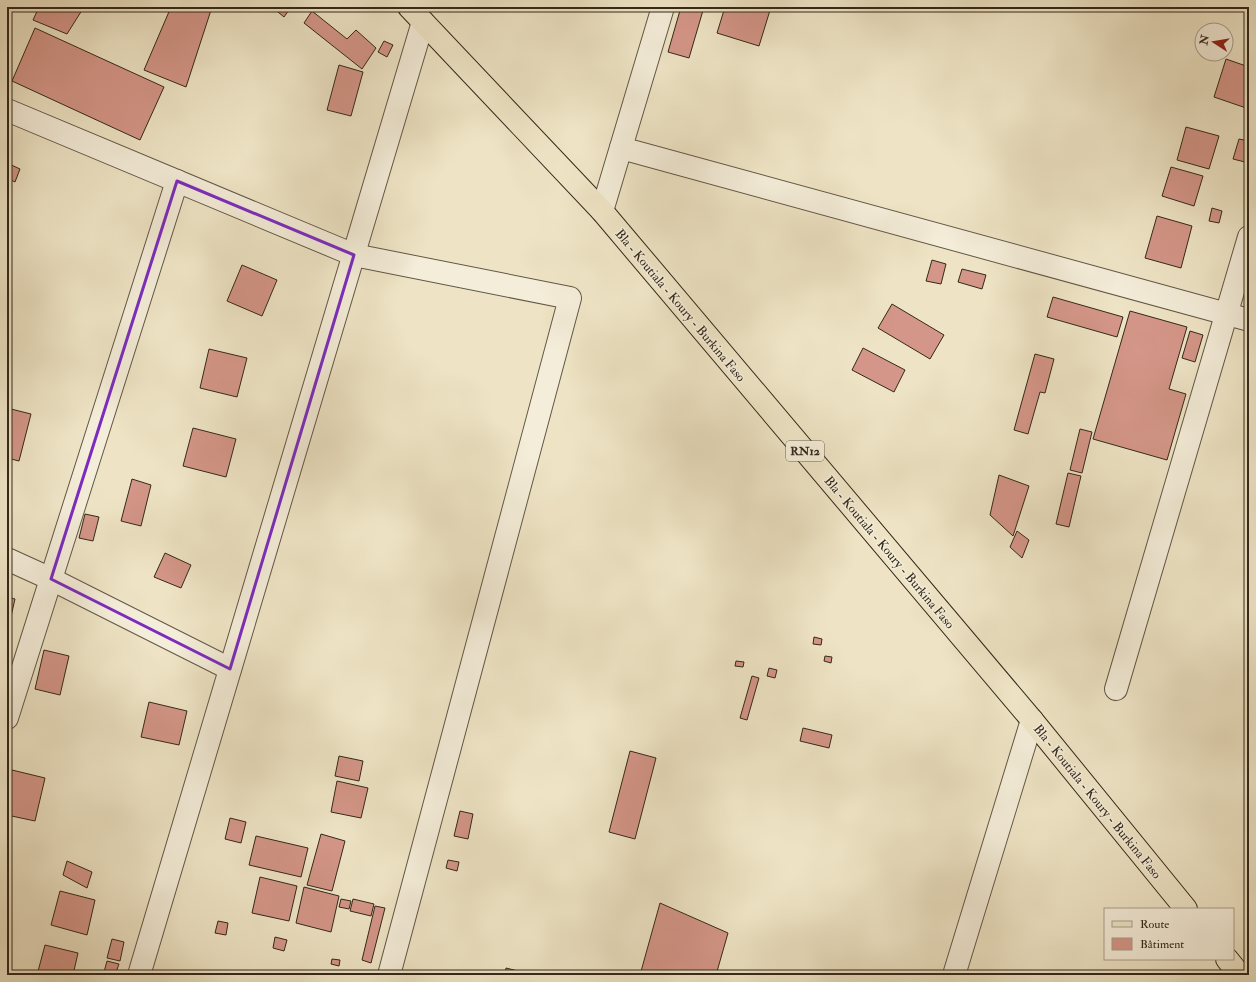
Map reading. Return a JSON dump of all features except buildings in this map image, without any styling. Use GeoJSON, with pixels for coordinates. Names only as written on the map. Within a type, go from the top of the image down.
{"type":"FeatureCollection","features":[{"type":"Feature","properties":{"kind":"main road","name":"Bla - Koutiala - Koury - Burkina Faso"},"geometry":{"type":"LineString","coordinates":[[416,14],[602,211],[1032,720],[1185,908]]}},
{"type":"Feature","properties":{"kind":"main road"},"geometry":{"type":"LineString","coordinates":[[1228,960],[1240,975]]}},
{"type":"Feature","properties":{"kind":"street"},"geometry":{"type":"LineString","coordinates":[[602,211],[663,7]]}},
{"type":"Feature","properties":{"kind":"street"},"geometry":{"type":"LineString","coordinates":[[139,975],[354,256],[416,14]]}},
{"type":"Feature","properties":{"kind":"street"},"geometry":{"type":"LineString","coordinates":[[7,110],[354,256],[570,298],[389,975]]}},
{"type":"Feature","properties":{"kind":"street"},"geometry":{"type":"LineString","coordinates":[[621,148],[1249,320]]}},
{"type":"Feature","properties":{"kind":"street"},"geometry":{"type":"LineString","coordinates":[[7,718],[177,181]]}},
{"type":"Feature","properties":{"kind":"street"},"geometry":{"type":"LineString","coordinates":[[1116,689],[1249,237]]}},
{"type":"Feature","properties":{"kind":"street"},"geometry":{"type":"LineString","coordinates":[[7,559],[51,579],[230,669]]}},
{"type":"Feature","properties":{"kind":"street"},"geometry":{"type":"LineString","coordinates":[[954,975],[1032,720]]}},
{"type":"Feature","properties":{"kind":"highlighted area"},"geometry":{"type":"Polygon","coordinates":[[[177,181],[354,255],[230,669],[51,579],[177,181]]]}}]}
